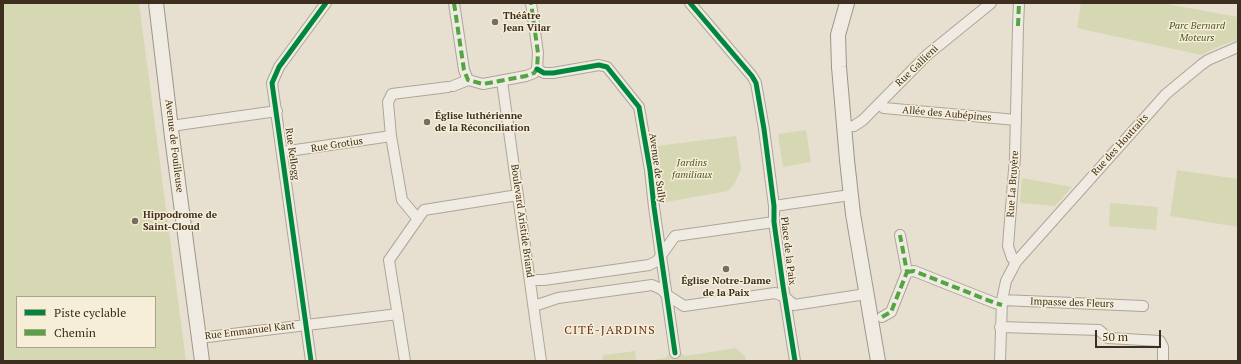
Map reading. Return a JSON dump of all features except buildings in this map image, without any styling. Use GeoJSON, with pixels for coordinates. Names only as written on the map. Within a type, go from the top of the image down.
{"type":"FeatureCollection","features":[{"type":"Feature","properties":{"kind":"main road","name":"Avenue de Fouilleuse"},"geometry":{"type":"LineString","coordinates":[[156,3],[202,361]]}},
{"type":"Feature","properties":{"kind":"main road"},"geometry":{"type":"LineString","coordinates":[[847,3],[838,35],[844,127],[850,195],[878,361]]}},
{"type":"Feature","properties":{"kind":"street","name":"Rue Kellogg"},"geometry":{"type":"LineString","coordinates":[[311,361],[272,83],[279,67],[326,3]]}},
{"type":"Feature","properties":{"kind":"street"},"geometry":{"type":"LineString","coordinates":[[454,3],[464,70],[468,80]]}},
{"type":"Feature","properties":{"kind":"street"},"geometry":{"type":"LineString","coordinates":[[418,219],[402,200],[388,102],[392,94],[450,86],[468,80],[483,84],[526,76],[534,73],[537,69],[538,53],[531,3]]}},
{"type":"Feature","properties":{"kind":"street"},"geometry":{"type":"LineString","coordinates":[[690,3],[752,76],[756,83],[774,206]]}},
{"type":"Feature","properties":{"kind":"street","name":"Rue La Bruyère"},"geometry":{"type":"LineString","coordinates":[[1016,262],[1012,258],[1008,246],[1015,157],[1019,3]]}},
{"type":"Feature","properties":{"kind":"street","name":"Rue Gallieni"},"geometry":{"type":"LineString","coordinates":[[844,127],[854,126],[863,120],[927,54],[986,4]]}},
{"type":"Feature","properties":{"kind":"street","name":"Rue des Houtraits"},"geometry":{"type":"LineString","coordinates":[[1016,262],[1166,94],[1208,60],[1238,47]]}},
{"type":"Feature","properties":{"kind":"street","name":"Avenue de Sully"},"geometry":{"type":"LineString","coordinates":[[537,69],[544,73],[553,73],[599,65],[607,67],[639,107],[650,170],[675,353]]}},
{"type":"Feature","properties":{"kind":"street","name":"Boulevard Aristide Briand"},"geometry":{"type":"LineString","coordinates":[[502,81],[541,361]]}},
{"type":"Feature","properties":{"kind":"street","name":"Allée des Aubépines"},"geometry":{"type":"LineString","coordinates":[[879,104],[884,108],[1016,120]]}},
{"type":"Feature","properties":{"kind":"street"},"geometry":{"type":"LineString","coordinates":[[171,126],[276,111]]}},
{"type":"Feature","properties":{"kind":"street","name":"Rue Grotius"},"geometry":{"type":"LineString","coordinates":[[282,152],[392,136]]}},
{"type":"Feature","properties":{"kind":"street"},"geometry":{"type":"LineString","coordinates":[[406,361],[389,260],[424,210],[518,195]]}},
{"type":"Feature","properties":{"kind":"street","name":"Place de la Paix"},"geometry":{"type":"LineString","coordinates":[[850,195],[774,206],[774,222],[785,297],[794,305],[866,294]]}},
{"type":"Feature","properties":{"kind":"street"},"geometry":{"type":"LineString","coordinates":[[530,280],[544,280],[649,265],[657,261],[675,236],[774,222]]}},
{"type":"Feature","properties":{"kind":"street"},"geometry":{"type":"LineString","coordinates":[[882,317],[891,312],[907,272],[900,235]]}},
{"type":"Feature","properties":{"kind":"street"},"geometry":{"type":"LineString","coordinates":[[1000,361],[1002,302],[1006,281],[1016,262]]}},
{"type":"Feature","properties":{"kind":"street","name":"Impasse des Fleurs"},"geometry":{"type":"LineString","coordinates":[[907,272],[914,271],[995,303],[1143,306]]}},
{"type":"Feature","properties":{"kind":"street"},"geometry":{"type":"LineString","coordinates":[[534,306],[558,298],[652,285],[661,288],[667,295],[684,306],[775,293],[785,297],[795,361]]}},
{"type":"Feature","properties":{"kind":"street","name":"Rue Emmanuel Kant"},"geometry":{"type":"LineString","coordinates":[[199,338],[398,314]]}},
{"type":"Feature","properties":{"kind":"street"},"geometry":{"type":"LineString","coordinates":[[1000,327],[1099,330],[1108,338],[1160,341],[1163,347],[1163,361]]}},
{"type":"Feature","properties":{"kind":"green space"},"geometry":{"type":"Polygon","coordinates":[[[3,3],[139,3],[186,361],[3,361],[3,3]]]}},
{"type":"Feature","properties":{"kind":"green space","name":"Parc Bernard Moteurs"},"geometry":{"type":"Polygon","coordinates":[[[1081,3],[1161,3],[1238,17],[1238,40],[1222,45],[1201,55],[1077,28],[1081,3]]]}},
{"type":"Feature","properties":{"kind":"green space"},"geometry":{"type":"Polygon","coordinates":[[[806,130],[811,162],[783,167],[778,134],[806,130]]]}},
{"type":"Feature","properties":{"kind":"green space","name":"Jardins familiaux"},"geometry":{"type":"Polygon","coordinates":[[[736,136],[741,169],[735,183],[728,191],[666,202],[657,146],[736,136]]]}},
{"type":"Feature","properties":{"kind":"green space"},"geometry":{"type":"Polygon","coordinates":[[[1177,170],[1238,179],[1238,227],[1170,216],[1177,170]]]}},
{"type":"Feature","properties":{"kind":"green space"},"geometry":{"type":"Polygon","coordinates":[[[1022,178],[1072,187],[1055,206],[1020,203],[1022,178]]]}},
{"type":"Feature","properties":{"kind":"green space"},"geometry":{"type":"Polygon","coordinates":[[[1110,203],[1158,207],[1156,230],[1109,226],[1110,203]]]}},
{"type":"Feature","properties":{"kind":"green space"},"geometry":{"type":"Polygon","coordinates":[[[736,348],[745,356],[746,361],[647,361],[665,358],[669,354],[679,352],[685,356],[736,348]]]}},
{"type":"Feature","properties":{"kind":"green space"},"geometry":{"type":"Polygon","coordinates":[[[635,351],[636,361],[603,361],[602,358],[604,355],[635,351]]]}},
{"type":"Feature","properties":{"kind":"marked path"},"geometry":{"type":"LineString","coordinates":[[454,3],[464,70],[468,80],[483,84],[526,76],[534,73],[537,69],[538,53],[531,3]]}},
{"type":"Feature","properties":{"kind":"marked path"},"geometry":{"type":"LineString","coordinates":[[1018,26],[1019,3]]}},
{"type":"Feature","properties":{"kind":"marked path"},"geometry":{"type":"LineString","coordinates":[[882,317],[891,312],[907,272],[900,235]]}},
{"type":"Feature","properties":{"kind":"marked path"},"geometry":{"type":"LineString","coordinates":[[907,272],[914,271],[1002,305]]}},
{"type":"Feature","properties":{"kind":"cycle path"},"geometry":{"type":"LineString","coordinates":[[311,361],[272,83],[279,67],[326,3]]}},
{"type":"Feature","properties":{"kind":"cycle path"},"geometry":{"type":"LineString","coordinates":[[690,3],[752,76],[756,83],[764,129],[774,206],[774,222],[795,361]]}},
{"type":"Feature","properties":{"kind":"cycle path"},"geometry":{"type":"LineString","coordinates":[[537,69],[544,73],[553,73],[599,65],[607,67],[639,107],[650,170],[675,353]]}},
{"type":"Feature","properties":{"kind":"place","name":"Théâtre Jean Vilar"},"geometry":{"type":"Point","coordinates":[495,22]}},
{"type":"Feature","properties":{"kind":"place","name":"Église luthérienne de la Réconciliation"},"geometry":{"type":"Point","coordinates":[427,122]}},
{"type":"Feature","properties":{"kind":"place","name":"Hippodrome de Saint-Cloud"},"geometry":{"type":"Point","coordinates":[135,221]}},
{"type":"Feature","properties":{"kind":"place","name":"Église Notre-Dame de la Paix"},"geometry":{"type":"Point","coordinates":[726,269]}},
{"type":"Feature","properties":{"kind":"district","name":"CITÉ-JARDINS"},"geometry":{"type":"Point","coordinates":[610,331]}}]}
